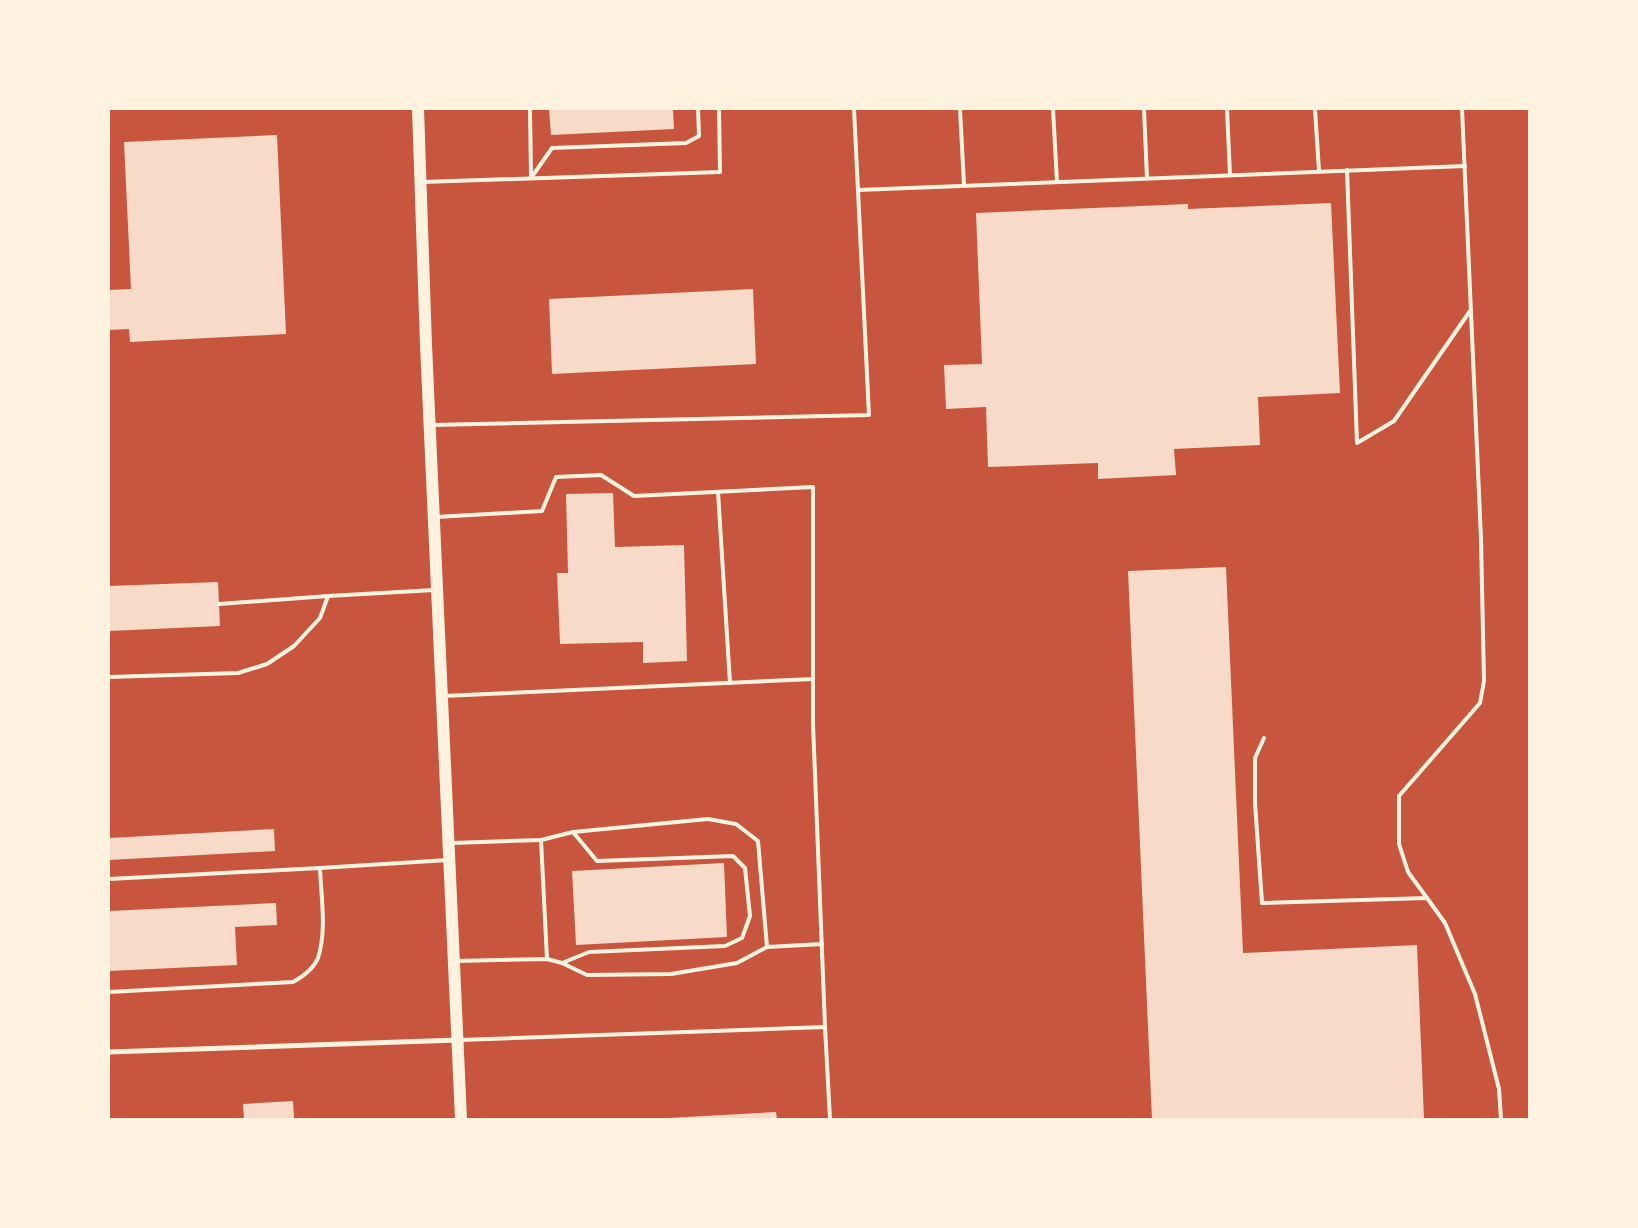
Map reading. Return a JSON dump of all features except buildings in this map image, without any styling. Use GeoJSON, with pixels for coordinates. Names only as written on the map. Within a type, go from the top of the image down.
{"type":"FeatureCollection","features":[{"type":"Feature","properties":{"kind":"main road"},"geometry":{"type":"LineString","coordinates":[[418,109],[429,425],[443,696],[461,1119]]}},
{"type":"Feature","properties":{"kind":"street"},"geometry":{"type":"LineString","coordinates":[[109,1052],[458,1040]]}},
{"type":"Feature","properties":{"kind":"lane"},"geometry":{"type":"LineString","coordinates":[[530,109],[531,178]]}},
{"type":"Feature","properties":{"kind":"lane"},"geometry":{"type":"LineString","coordinates":[[531,178],[552,148],[686,143],[699,136],[698,109]]}},
{"type":"Feature","properties":{"kind":"lane"},"geometry":{"type":"LineString","coordinates":[[421,182],[720,172],[719,109]]}},
{"type":"Feature","properties":{"kind":"lane"},"geometry":{"type":"LineString","coordinates":[[429,425],[868,415],[854,109]]}},
{"type":"Feature","properties":{"kind":"lane"},"geometry":{"type":"LineString","coordinates":[[960,109],[964,185]]}},
{"type":"Feature","properties":{"kind":"lane"},"geometry":{"type":"LineString","coordinates":[[1053,109],[1057,182]]}},
{"type":"Feature","properties":{"kind":"lane"},"geometry":{"type":"LineString","coordinates":[[1144,109],[1147,178]]}},
{"type":"Feature","properties":{"kind":"lane"},"geometry":{"type":"LineString","coordinates":[[1227,109],[1230,175]]}},
{"type":"Feature","properties":{"kind":"lane"},"geometry":{"type":"LineString","coordinates":[[1315,109],[1319,172]]}},
{"type":"Feature","properties":{"kind":"lane"},"geometry":{"type":"LineString","coordinates":[[1462,109],[1481,539],[1484,681],[1480,703],[1399,796],[1400,844],[1408,872],[1445,923],[1475,994],[1499,1089],[1501,1119]]}},
{"type":"Feature","properties":{"kind":"lane"},"geometry":{"type":"LineString","coordinates":[[858,190],[1464,166]]}},
{"type":"Feature","properties":{"kind":"lane"},"geometry":{"type":"LineString","coordinates":[[1347,170],[1357,443],[1394,421],[1471,310]]}},
{"type":"Feature","properties":{"kind":"lane"},"geometry":{"type":"LineString","coordinates":[[434,517],[542,511],[556,478],[600,475],[634,496],[813,487],[813,724],[830,1119]]}},
{"type":"Feature","properties":{"kind":"lane"},"geometry":{"type":"LineString","coordinates":[[718,492],[730,683]]}},
{"type":"Feature","properties":{"kind":"lane"},"geometry":{"type":"LineString","coordinates":[[219,604],[437,590]]}},
{"type":"Feature","properties":{"kind":"lane"},"geometry":{"type":"LineString","coordinates":[[109,677],[238,673],[267,664],[294,646],[320,618],[328,596]]}},
{"type":"Feature","properties":{"kind":"lane"},"geometry":{"type":"LineString","coordinates":[[443,696],[813,679]]}},
{"type":"Feature","properties":{"kind":"lane"},"geometry":{"type":"LineString","coordinates":[[1264,738],[1255,758],[1255,803],[1262,903],[1427,898]]}},
{"type":"Feature","properties":{"kind":"lane"},"geometry":{"type":"LineString","coordinates":[[449,843],[541,840],[573,832],[708,819],[736,824],[758,841],[768,947]]}},
{"type":"Feature","properties":{"kind":"lane"},"geometry":{"type":"LineString","coordinates":[[562,963],[589,952],[725,946],[742,938],[750,916],[745,868],[733,856],[597,861],[573,832]]}},
{"type":"Feature","properties":{"kind":"lane"},"geometry":{"type":"LineString","coordinates":[[541,840],[547,959]]}},
{"type":"Feature","properties":{"kind":"lane"},"geometry":{"type":"LineString","coordinates":[[109,878],[450,860]]}},
{"type":"Feature","properties":{"kind":"lane"},"geometry":{"type":"LineString","coordinates":[[109,992],[293,982],[302,976],[317,960],[323,934],[320,868]]}},
{"type":"Feature","properties":{"kind":"lane"},"geometry":{"type":"LineString","coordinates":[[455,961],[547,959],[562,963],[587,974],[671,974],[736,963],[768,947],[822,944]]}},
{"type":"Feature","properties":{"kind":"lane"},"geometry":{"type":"LineString","coordinates":[[458,1040],[825,1027]]}}]}
